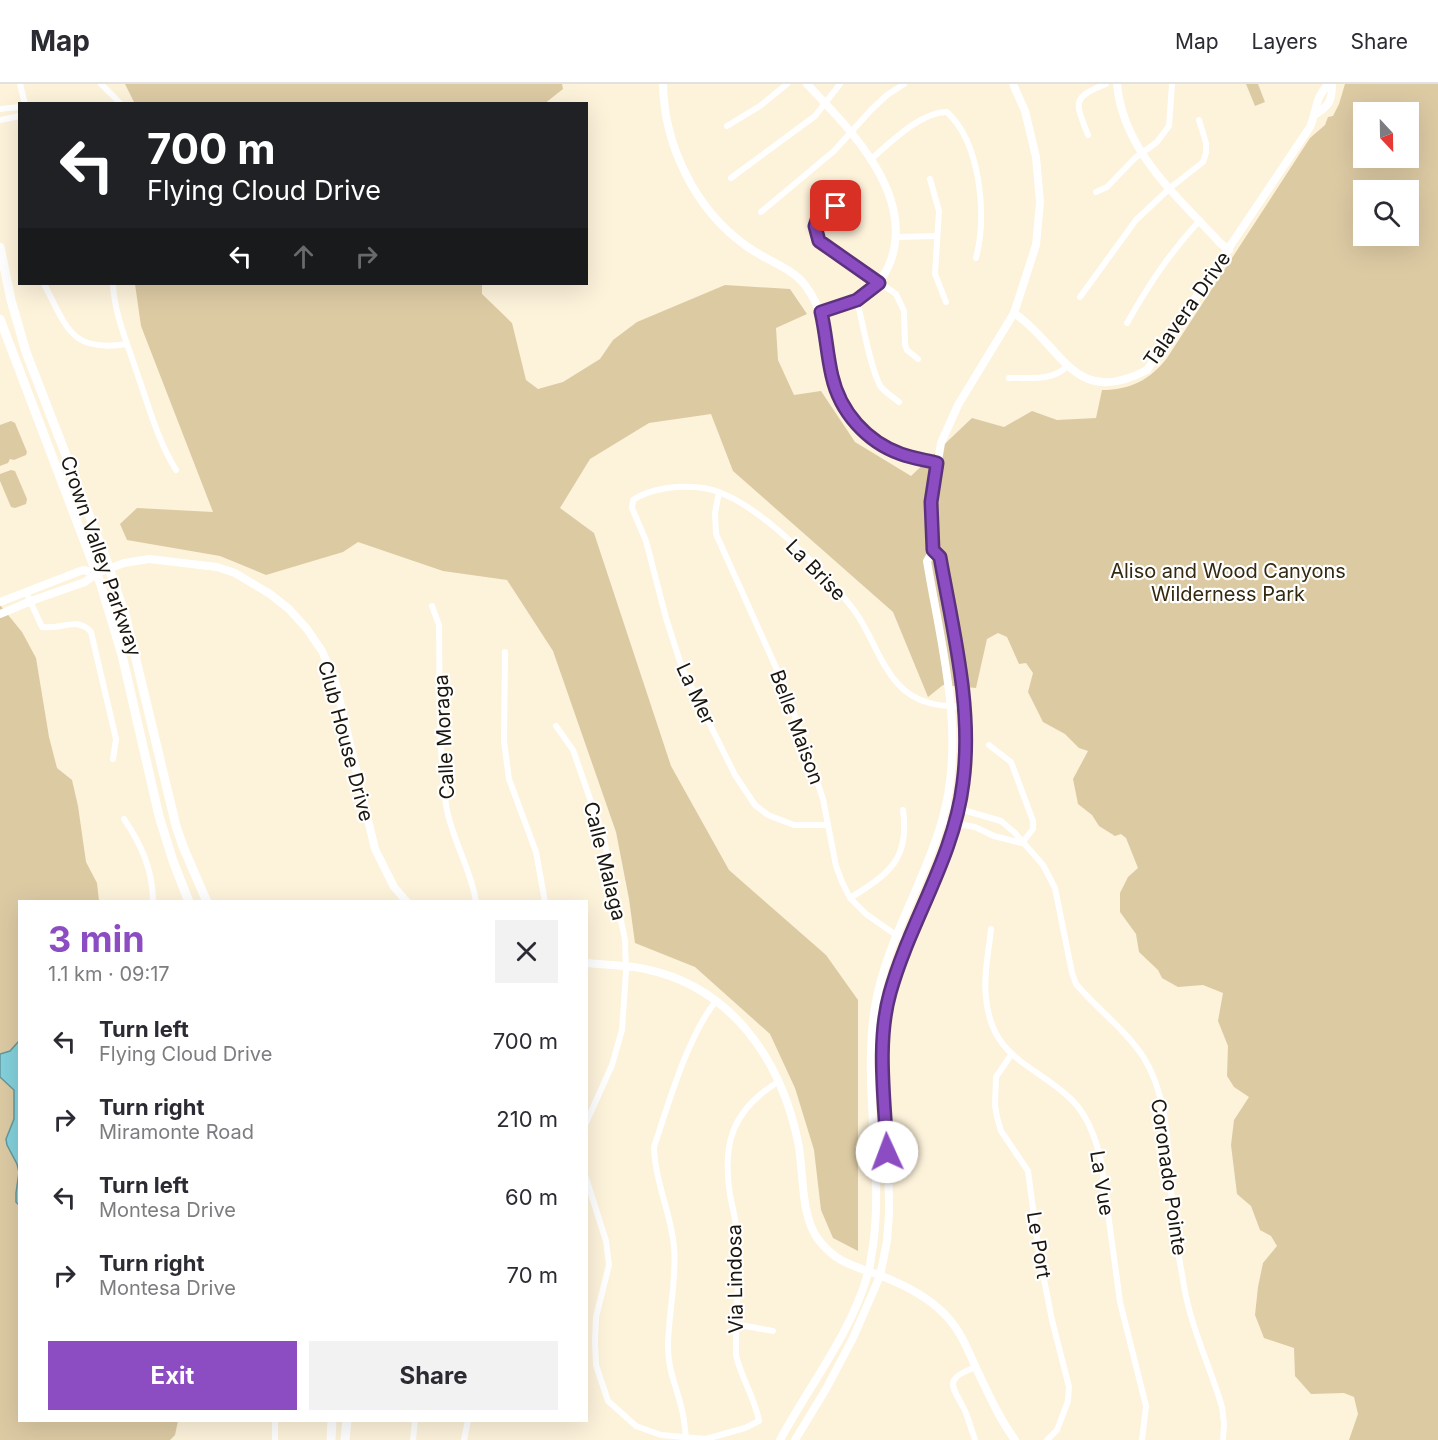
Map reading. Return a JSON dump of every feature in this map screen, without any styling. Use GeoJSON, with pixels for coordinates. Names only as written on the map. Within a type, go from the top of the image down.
{"type":"FeatureCollection","features":[{"type":"Feature","properties":{"kind":"main road","name":"Crown Valley Parkway"},"geometry":{"type":"LineString","coordinates":[[0,248],[11,300],[26,352],[110,569],[126,618],[139,664],[176,826],[206,900]]}},
{"type":"Feature","properties":{"kind":"main road","name":"Crown Valley Parkway"},"geometry":{"type":"LineString","coordinates":[[0,319],[97,573],[122,655],[159,816],[188,900]]}},
{"type":"Feature","properties":{"kind":"main road"},"geometry":{"type":"LineString","coordinates":[[331,1440],[332,1422]]}},
{"type":"Feature","properties":{"kind":"main road"},"geometry":{"type":"LineString","coordinates":[[345,1440],[347,1422]]}},
{"type":"Feature","properties":{"kind":"street"},"geometry":{"type":"LineString","coordinates":[[20,84],[24,102]]}},
{"type":"Feature","properties":{"kind":"street"},"geometry":{"type":"LineString","coordinates":[[101,84],[119,102]]}},
{"type":"Feature","properties":{"kind":"street"},"geometry":{"type":"LineString","coordinates":[[663,84],[665,113],[673,146],[697,194],[733,235],[745,245],[790,271],[803,282],[821,312],[832,378],[838,395],[856,424],[869,437],[902,455],[937,463]]}},
{"type":"Feature","properties":{"kind":"street"},"geometry":{"type":"LineString","coordinates":[[727,126],[760,106],[787,84]]}},
{"type":"Feature","properties":{"kind":"street"},"geometry":{"type":"LineString","coordinates":[[807,84],[851,132],[882,180],[894,209],[897,237],[889,265],[879,283],[857,300],[821,312]]}},
{"type":"Feature","properties":{"kind":"street"},"geometry":{"type":"LineString","coordinates":[[731,178],[796,132],[826,104],[840,84]]}},
{"type":"Feature","properties":{"kind":"street"},"geometry":{"type":"LineString","coordinates":[[761,212],[834,152],[871,110],[887,95],[904,84]]}},
{"type":"Feature","properties":{"kind":"street"},"geometry":{"type":"LineString","coordinates":[[783,1438],[854,1313],[869,1272],[877,1216],[871,1033],[879,983],[942,821],[952,770],[951,706],[927,561],[933,550],[931,502],[937,463],[941,443],[958,405],[1014,313],[1036,245],[1040,202],[1036,157],[1025,111],[1013,84]]}},
{"type":"Feature","properties":{"kind":"street"},"geometry":{"type":"LineString","coordinates":[[1088,135],[1078,108],[1080,99],[1086,92],[1106,84]]}},
{"type":"Feature","properties":{"kind":"street"},"geometry":{"type":"LineString","coordinates":[[1117,84],[1123,117],[1141,153],[1170,188],[1229,250]]}},
{"type":"Feature","properties":{"kind":"street"},"geometry":{"type":"LineString","coordinates":[[1096,192],[1107,187],[1141,153],[1157,142],[1169,126],[1172,84]]}},
{"type":"Feature","properties":{"kind":"street","name":"Talavera Drive"},"geometry":{"type":"LineString","coordinates":[[1014,313],[1026,321],[1067,366],[1086,379],[1101,383],[1118,382],[1147,370],[1229,250],[1310,127],[1316,114],[1329,105],[1332,98],[1330,84]]}},
{"type":"Feature","properties":{"kind":"street"},"geometry":{"type":"LineString","coordinates":[[0,110],[18,107]]}},
{"type":"Feature","properties":{"kind":"street"},"geometry":{"type":"LineString","coordinates":[[870,160],[922,119],[935,112],[947,112],[962,132],[974,160],[981,226],[981,240],[976,258]]}},
{"type":"Feature","properties":{"kind":"street"},"geometry":{"type":"LineString","coordinates":[[0,120],[18,116]]}},
{"type":"Feature","properties":{"kind":"street"},"geometry":{"type":"LineString","coordinates":[[1080,297],[1136,220],[1170,188],[1203,162],[1206,143],[1199,120]]}},
{"type":"Feature","properties":{"kind":"street"},"geometry":{"type":"LineString","coordinates":[[930,179],[939,211],[935,274],[946,302]]}},
{"type":"Feature","properties":{"kind":"street"},"geometry":{"type":"LineString","coordinates":[[855,191],[817,220],[816,234],[819,241],[896,294],[902,304],[905,345],[907,350],[918,359]]}},
{"type":"Feature","properties":{"kind":"street"},"geometry":{"type":"LineString","coordinates":[[1126,323],[1174,248],[1200,220]]}},
{"type":"Feature","properties":{"kind":"street"},"geometry":{"type":"LineString","coordinates":[[897,237],[937,237]]}},
{"type":"Feature","properties":{"kind":"street"},"geometry":{"type":"LineString","coordinates":[[45,285],[69,328],[78,338],[98,346],[127,344]]}},
{"type":"Feature","properties":{"kind":"street"},"geometry":{"type":"LineString","coordinates":[[113,285],[113,293],[127,344],[163,448],[176,470]]}},
{"type":"Feature","properties":{"kind":"street"},"geometry":{"type":"LineString","coordinates":[[857,300],[879,385],[899,402]]}},
{"type":"Feature","properties":{"kind":"street"},"geometry":{"type":"LineString","coordinates":[[1009,378],[1049,377],[1061,373],[1067,366]]}},
{"type":"Feature","properties":{"kind":"street","name":"La Brise"},"geometry":{"type":"LineString","coordinates":[[633,500],[640,495],[677,487],[719,492],[741,502],[759,515],[826,577],[854,611],[887,669],[899,685],[929,704],[965,706]]}},
{"type":"Feature","properties":{"kind":"street","name":"Belle Maison"},"geometry":{"type":"LineString","coordinates":[[719,492],[715,513],[716,534],[778,672],[818,784],[836,866],[850,898],[866,914],[896,935],[908,940]]}},
{"type":"Feature","properties":{"kind":"street","name":"La Mer"},"geometry":{"type":"LineString","coordinates":[[633,500],[632,508],[646,541],[678,658],[735,776],[755,805],[768,815],[794,825],[828,825]]}},
{"type":"Feature","properties":{"kind":"street"},"geometry":{"type":"LineString","coordinates":[[795,1440],[853,1338],[880,1275],[887,1241],[889,1184],[883,1038],[889,995],[908,940],[956,823],[959,809],[966,749],[965,706],[940,557],[933,550]]}},
{"type":"Feature","properties":{"kind":"street","name":"Club House Drive"},"geometry":{"type":"LineString","coordinates":[[0,614],[85,582],[97,573],[124,563],[149,559],[217,567],[235,573],[270,594],[289,609],[322,651],[335,681],[375,849],[394,887],[405,900]]}},
{"type":"Feature","properties":{"kind":"street","name":"Club House Drive"},"geometry":{"type":"LineString","coordinates":[[0,602],[83,570],[97,573]]}},
{"type":"Feature","properties":{"kind":"street"},"geometry":{"type":"LineString","coordinates":[[26,592],[42,627],[53,629],[77,623],[85,625],[91,632],[116,739],[113,759]]}},
{"type":"Feature","properties":{"kind":"street","name":"Calle Moraga"},"geometry":{"type":"LineString","coordinates":[[432,606],[439,625],[442,762],[447,807],[474,885],[476,900]]}},
{"type":"Feature","properties":{"kind":"street"},"geometry":{"type":"LineString","coordinates":[[505,652],[504,741],[509,779],[536,852],[545,900]]}},
{"type":"Feature","properties":{"kind":"street","name":"Calle Malaga"},"geometry":{"type":"LineString","coordinates":[[556,726],[573,750],[604,838],[625,940],[626,972],[622,1030],[612,1065],[588,1119]]}},
{"type":"Feature","properties":{"kind":"street"},"geometry":{"type":"LineString","coordinates":[[942,821],[975,827],[994,836],[1022,843],[1032,829],[1033,821],[1011,762],[989,745]]}},
{"type":"Feature","properties":{"kind":"street","name":"Coronado Pointe"},"geometry":{"type":"LineString","coordinates":[[946,805],[1001,821],[1014,832],[1043,865],[1055,888],[1076,984],[1132,1043],[1144,1059],[1161,1100],[1166,1123],[1173,1214],[1184,1284],[1195,1331],[1222,1407],[1223,1440]]}},
{"type":"Feature","properties":{"kind":"street"},"geometry":{"type":"LineString","coordinates":[[850,898],[872,884],[897,861],[904,844],[906,827],[903,810]]}},
{"type":"Feature","properties":{"kind":"street"},"geometry":{"type":"LineString","coordinates":[[124,819],[135,835],[145,857],[150,874],[153,900]]}},
{"type":"Feature","properties":{"kind":"street","name":"La Vue"},"geometry":{"type":"LineString","coordinates":[[991,929],[985,996],[991,1022],[999,1041],[1011,1055],[1073,1100],[1084,1116],[1097,1145],[1120,1302],[1146,1406],[1142,1440]]}},
{"type":"Feature","properties":{"kind":"street"},"geometry":{"type":"LineString","coordinates":[[588,963],[646,969],[678,979],[729,1010],[759,1046],[778,1082],[798,1142],[808,1216],[817,1238],[836,1258],[849,1265],[880,1275],[919,1294],[948,1317],[965,1341],[999,1413],[1015,1440]]}},
{"type":"Feature","properties":{"kind":"street"},"geometry":{"type":"LineString","coordinates":[[588,1184],[606,1241],[609,1265],[596,1317],[595,1341],[596,1365],[608,1401],[636,1426],[662,1435],[686,1438],[681,1406],[670,1373],[668,1348],[675,1262],[674,1244],[654,1164],[654,1148],[693,1041],[708,1011],[717,1001]]}},
{"type":"Feature","properties":{"kind":"street","name":"Le Port"},"geometry":{"type":"LineString","coordinates":[[1011,1055],[996,1077],[997,1117],[1001,1131],[1028,1171],[1041,1265],[1069,1387],[1068,1401],[1057,1430],[1047,1440]]}},
{"type":"Feature","properties":{"kind":"street","name":"Via Lindosa"},"geometry":{"type":"LineString","coordinates":[[686,1438],[706,1439],[725,1435],[759,1421],[756,1407],[738,1368],[736,1355],[738,1238],[730,1193],[727,1151],[736,1125],[745,1111],[764,1091],[778,1082]]}},
{"type":"Feature","properties":{"kind":"street"},"geometry":{"type":"LineString","coordinates":[[735,1324],[773,1331]]}},
{"type":"Feature","properties":{"kind":"street"},"geometry":{"type":"LineString","coordinates":[[975,1440],[953,1389],[953,1380],[959,1373],[976,1367]]}},
{"type":"Feature","properties":{"kind":"street"},"geometry":{"type":"LineString","coordinates":[[275,1422],[275,1440]]}},
{"type":"Feature","properties":{"kind":"street"},"geometry":{"type":"LineString","coordinates":[[413,1440],[415,1422]]}},
{"type":"Feature","properties":{"kind":"street"},"geometry":{"type":"LineString","coordinates":[[464,1440],[468,1422]]}},
{"type":"Feature","properties":{"kind":"green space"},"geometry":{"type":"Polygon","coordinates":[[[125,84],[562,84],[563,89],[547,102],[134,102],[125,84]]]}},
{"type":"Feature","properties":{"kind":"green space"},"geometry":{"type":"Polygon","coordinates":[[[1246,84],[1258,84],[1265,102],[1255,106],[1246,84]]]}},
{"type":"Feature","properties":{"kind":"green space","name":"Aliso and Wood Canyons Wilderness Park"},"geometry":{"type":"Polygon","coordinates":[[[1345,84],[1438,84],[1438,1440],[1349,1440],[1358,1414],[1354,1397],[1344,1393],[1311,1394],[1295,1376],[1294,1348],[1264,1338],[1255,1315],[1258,1287],[1263,1263],[1277,1246],[1271,1236],[1260,1230],[1251,1206],[1237,1194],[1231,1145],[1234,1120],[1249,1097],[1234,1087],[1227,1076],[1228,1046],[1218,1021],[1223,993],[1203,985],[1178,987],[1162,978],[1158,970],[1139,952],[1136,934],[1120,912],[1120,893],[1128,877],[1138,868],[1126,838],[1121,834],[1115,836],[1099,826],[1092,815],[1078,804],[1073,779],[1088,751],[1079,748],[1065,734],[1043,722],[1028,692],[1033,673],[1026,663],[1019,664],[1007,637],[998,633],[987,639],[976,688],[943,685],[928,697],[893,612],[733,471],[711,414],[649,423],[590,459],[560,508],[594,533],[671,766],[729,870],[826,955],[858,1000],[858,1251],[833,1238],[821,1210],[814,1150],[795,1088],[770,1034],[695,967],[635,943],[616,832],[553,651],[507,580],[443,571],[358,542],[343,552],[266,575],[220,556],[127,540],[120,524],[137,508],[213,512],[141,326],[135,285],[482,285],[482,294],[512,323],[526,380],[538,389],[563,382],[600,359],[613,340],[637,322],[725,285],[790,289],[807,314],[776,328],[778,360],[794,395],[821,391],[855,442],[911,476],[972,418],[1004,427],[1032,411],[1057,420],[1096,418],[1102,390],[1130,386],[1154,372],[1167,358],[1310,138],[1325,125],[1328,117],[1333,116],[1345,84]]]}},
{"type":"Feature","properties":{"kind":"green space"},"geometry":{"type":"Polygon","coordinates":[[[11,421],[15,423],[27,452],[26,455],[14,460],[10,459],[8,463],[0,466],[0,425],[11,421]]]}},
{"type":"Feature","properties":{"kind":"green space"},"geometry":{"type":"Polygon","coordinates":[[[15,471],[27,499],[26,504],[15,508],[11,507],[0,481],[0,474],[15,471]]]}},
{"type":"Feature","properties":{"kind":"green space"},"geometry":{"type":"Polygon","coordinates":[[[0,605],[22,632],[36,658],[49,737],[57,768],[72,780],[86,862],[97,883],[99,900],[18,900],[18,1422],[178,1422],[175,1435],[170,1440],[0,1440],[0,605]]]}},
{"type":"Feature","properties":{"kind":"water"},"geometry":{"type":"Polygon","coordinates":[[[18,1042],[18,1168],[6,1139],[14,1119],[14,1090],[0,1077],[0,1054],[10,1051],[18,1042]]]}},
{"type":"Feature","properties":{"kind":"water"},"geometry":{"type":"Polygon","coordinates":[[[18,1179],[18,1204],[16,1193],[18,1179]]]}},
{"type":"Feature","properties":{"kind":"route"},"geometry":{"type":"LineString","coordinates":[[836,206],[817,220],[815,226],[819,241],[879,283],[857,300],[821,312],[832,378],[846,409],[869,437],[902,455],[937,463],[931,502],[933,550],[940,557],[965,706],[966,749],[956,823],[908,940],[889,995],[883,1038],[887,1152]]}}]}
